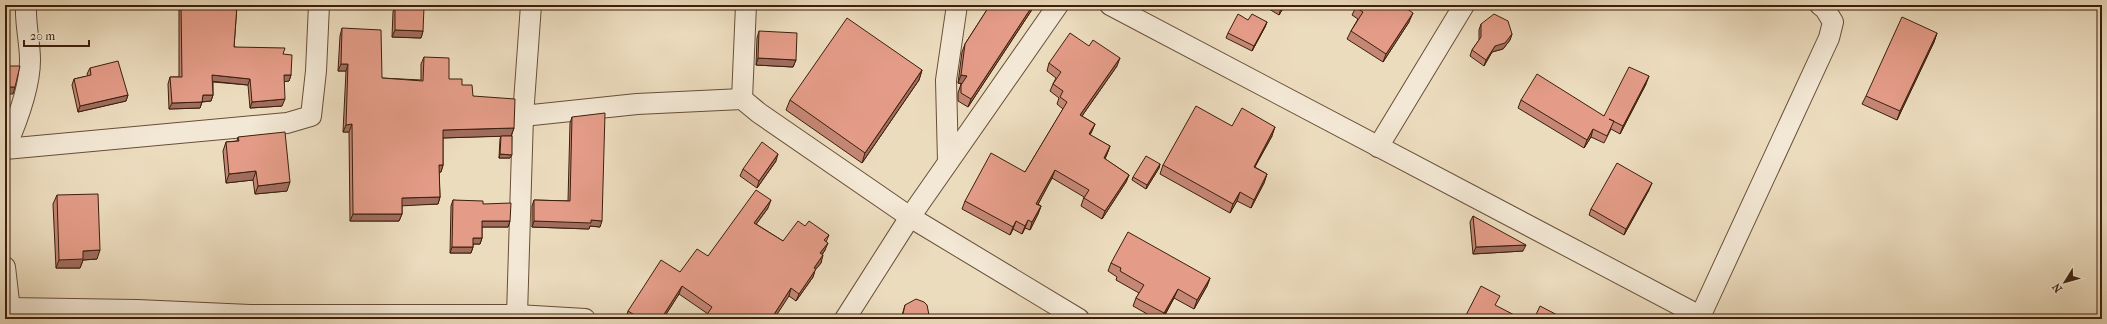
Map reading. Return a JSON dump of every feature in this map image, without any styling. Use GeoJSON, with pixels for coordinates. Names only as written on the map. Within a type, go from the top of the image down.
{"type":"FeatureCollection","features":[{"type":"Feature","properties":{"kind":"street"},"geometry":{"type":"LineString","coordinates":[[26,5],[30,61],[24,94],[12,133],[5,149],[287,123],[311,116],[316,71],[319,5]]}},
{"type":"Feature","properties":{"kind":"street"},"geometry":{"type":"LineString","coordinates":[[517,315],[523,116],[531,5]]}},
{"type":"Feature","properties":{"kind":"street"},"geometry":{"type":"LineString","coordinates":[[742,99],[746,5]]}},
{"type":"Feature","properties":{"kind":"street"},"geometry":{"type":"LineString","coordinates":[[948,162],[946,80],[957,5]]}},
{"type":"Feature","properties":{"kind":"street"},"geometry":{"type":"LineString","coordinates":[[845,319],[910,217],[1058,5]]}},
{"type":"Feature","properties":{"kind":"street"},"geometry":{"type":"LineString","coordinates":[[1110,5],[1699,318],[1829,38],[1834,22],[1825,9],[1820,5]]}},
{"type":"Feature","properties":{"kind":"street"},"geometry":{"type":"LineString","coordinates":[[1378,147],[1464,5]]}},
{"type":"Feature","properties":{"kind":"street"},"geometry":{"type":"LineString","coordinates":[[523,116],[637,104],[742,99],[759,113],[910,217],[1079,319]]}},
{"type":"Feature","properties":{"kind":"street"},"geometry":{"type":"LineString","coordinates":[[5,267],[10,314],[137,310],[250,315],[517,315],[585,319]]}},
{"type":"Feature","properties":{"kind":"building"},"geometry":{"type":"Polygon","coordinates":[[[181,5],[237,5],[234,47],[285,48],[283,54],[292,55],[291,75],[284,75],[285,99],[252,102],[250,79],[212,75],[213,95],[203,95],[202,102],[172,103],[170,77],[182,77],[181,5]]]}},
{"type":"Feature","properties":{"kind":"building"},"geometry":{"type":"Polygon","coordinates":[[[990,5],[1033,5],[971,99],[961,93],[961,85],[967,76],[961,75],[965,44],[990,5]]]}},
{"type":"Feature","properties":{"kind":"building"},"geometry":{"type":"Polygon","coordinates":[[[1275,5],[1283,5],[1281,8],[1275,5]]]}},
{"type":"Feature","properties":{"kind":"building"},"geometry":{"type":"Polygon","coordinates":[[[1357,5],[1408,5],[1406,8],[1413,13],[1386,54],[1351,31],[1363,12],[1355,7],[1357,5]]]}},
{"type":"Feature","properties":{"kind":"building"},"geometry":{"type":"Polygon","coordinates":[[[395,6],[424,7],[423,31],[395,30],[395,6]]]}},
{"type":"Feature","properties":{"kind":"building"},"geometry":{"type":"Polygon","coordinates":[[[1238,14],[1248,20],[1252,14],[1267,22],[1254,46],[1228,33],[1238,14]]]}},
{"type":"Feature","properties":{"kind":"building"},"geometry":{"type":"Polygon","coordinates":[[[1494,14],[1508,21],[1512,34],[1505,43],[1495,46],[1486,60],[1472,50],[1481,37],[1481,24],[1494,14]]]}},
{"type":"Feature","properties":{"kind":"building"},"geometry":{"type":"Polygon","coordinates":[[[1902,17],[1937,33],[1900,111],[1866,96],[1902,17]]]}},
{"type":"Feature","properties":{"kind":"building"},"geometry":{"type":"Polygon","coordinates":[[[847,18],[922,70],[865,153],[790,100],[847,18]]]}},
{"type":"Feature","properties":{"kind":"building"},"geometry":{"type":"Polygon","coordinates":[[[342,28],[381,30],[382,78],[423,81],[424,57],[449,58],[449,79],[462,79],[462,85],[472,85],[473,96],[515,99],[514,128],[443,130],[443,165],[439,165],[440,197],[402,198],[402,214],[353,214],[352,124],[346,125],[348,64],[341,64],[342,28]]]}},
{"type":"Feature","properties":{"kind":"building"},"geometry":{"type":"Polygon","coordinates":[[[759,31],[797,33],[796,60],[758,58],[759,31]]]}},
{"type":"Feature","properties":{"kind":"building"},"geometry":{"type":"Polygon","coordinates":[[[1070,33],[1089,46],[1093,40],[1120,58],[1080,115],[1095,124],[1089,134],[1110,146],[1104,158],[1129,175],[1105,211],[1084,198],[1089,190],[1055,170],[1036,204],[1041,206],[1032,222],[1028,220],[1025,226],[1016,221],[1013,227],[965,201],[991,153],[1025,172],[1067,102],[1060,97],[1063,91],[1053,84],[1061,72],[1049,63],[1070,33]]]}},
{"type":"Feature","properties":{"kind":"building"},"geometry":{"type":"Polygon","coordinates":[[[118,61],[128,95],[80,106],[74,79],[91,75],[90,68],[118,61]]]}},
{"type":"Feature","properties":{"kind":"building"},"geometry":{"type":"Polygon","coordinates":[[[5,66],[20,66],[15,87],[5,87],[5,66]]]}},
{"type":"Feature","properties":{"kind":"building"},"geometry":{"type":"Polygon","coordinates":[[[1629,67],[1649,76],[1623,126],[1614,121],[1607,136],[1593,129],[1587,140],[1521,100],[1537,74],[1604,116],[1629,67]]]}},
{"type":"Feature","properties":{"kind":"building"},"geometry":{"type":"Polygon","coordinates":[[[1196,106],[1232,126],[1242,108],[1275,127],[1254,167],[1267,174],[1254,200],[1240,192],[1233,204],[1163,165],[1196,106]]]}},
{"type":"Feature","properties":{"kind":"building"},"geometry":{"type":"Polygon","coordinates":[[[605,113],[602,221],[591,220],[591,223],[534,221],[534,200],[570,201],[572,117],[605,113]]]}},
{"type":"Feature","properties":{"kind":"building"},"geometry":{"type":"Polygon","coordinates":[[[285,132],[290,182],[258,186],[256,171],[229,174],[226,142],[239,141],[238,137],[285,132]]]}},
{"type":"Feature","properties":{"kind":"building"},"geometry":{"type":"Polygon","coordinates":[[[501,136],[512,136],[512,155],[500,154],[501,136]]]}},
{"type":"Feature","properties":{"kind":"building"},"geometry":{"type":"Polygon","coordinates":[[[762,142],[778,154],[759,181],[743,169],[762,142]]]}},
{"type":"Feature","properties":{"kind":"building"},"geometry":{"type":"Polygon","coordinates":[[[1146,156],[1160,164],[1147,185],[1133,177],[1146,156]]]}},
{"type":"Feature","properties":{"kind":"building"},"geometry":{"type":"Polygon","coordinates":[[[1617,163],[1652,183],[1626,229],[1591,209],[1617,163]]]}},
{"type":"Feature","properties":{"kind":"building"},"geometry":{"type":"Polygon","coordinates":[[[756,190],[771,200],[754,223],[783,241],[798,221],[805,226],[809,221],[829,235],[824,240],[828,243],[820,253],[823,255],[814,268],[816,269],[799,294],[791,288],[771,319],[704,319],[712,307],[682,286],[661,319],[641,319],[628,311],[661,260],[680,272],[697,249],[708,256],[756,190]]]}},
{"type":"Feature","properties":{"kind":"building"},"geometry":{"type":"Polygon","coordinates":[[[98,194],[100,250],[83,251],[83,259],[59,260],[57,195],[98,194]]]}},
{"type":"Feature","properties":{"kind":"building"},"geometry":{"type":"Polygon","coordinates":[[[453,200],[483,201],[483,204],[511,203],[510,221],[482,221],[482,238],[473,238],[473,247],[452,247],[453,200]]]}},
{"type":"Feature","properties":{"kind":"building"},"geometry":{"type":"Polygon","coordinates":[[[1473,216],[1526,245],[1476,247],[1473,216]]]}},
{"type":"Feature","properties":{"kind":"building"},"geometry":{"type":"Polygon","coordinates":[[[1128,232],[1210,278],[1197,300],[1178,289],[1164,313],[1136,298],[1144,285],[1120,271],[1121,268],[1111,263],[1128,232]]]}},
{"type":"Feature","properties":{"kind":"building"},"geometry":{"type":"Polygon","coordinates":[[[1481,286],[1500,296],[1495,305],[1522,319],[1464,319],[1481,286]]]}},
{"type":"Feature","properties":{"kind":"building"},"geometry":{"type":"Polygon","coordinates":[[[916,299],[927,305],[929,315],[935,319],[905,319],[903,314],[905,305],[916,299]]]}},
{"type":"Feature","properties":{"kind":"building"},"geometry":{"type":"Polygon","coordinates":[[[1540,306],[1565,319],[1534,319],[1540,306]]]}},
{"type":"Feature","properties":{"kind":"building"},"geometry":{"type":"Polygon","coordinates":[[[1917,317],[1926,319],[1908,319],[1917,317]]]}}]}
